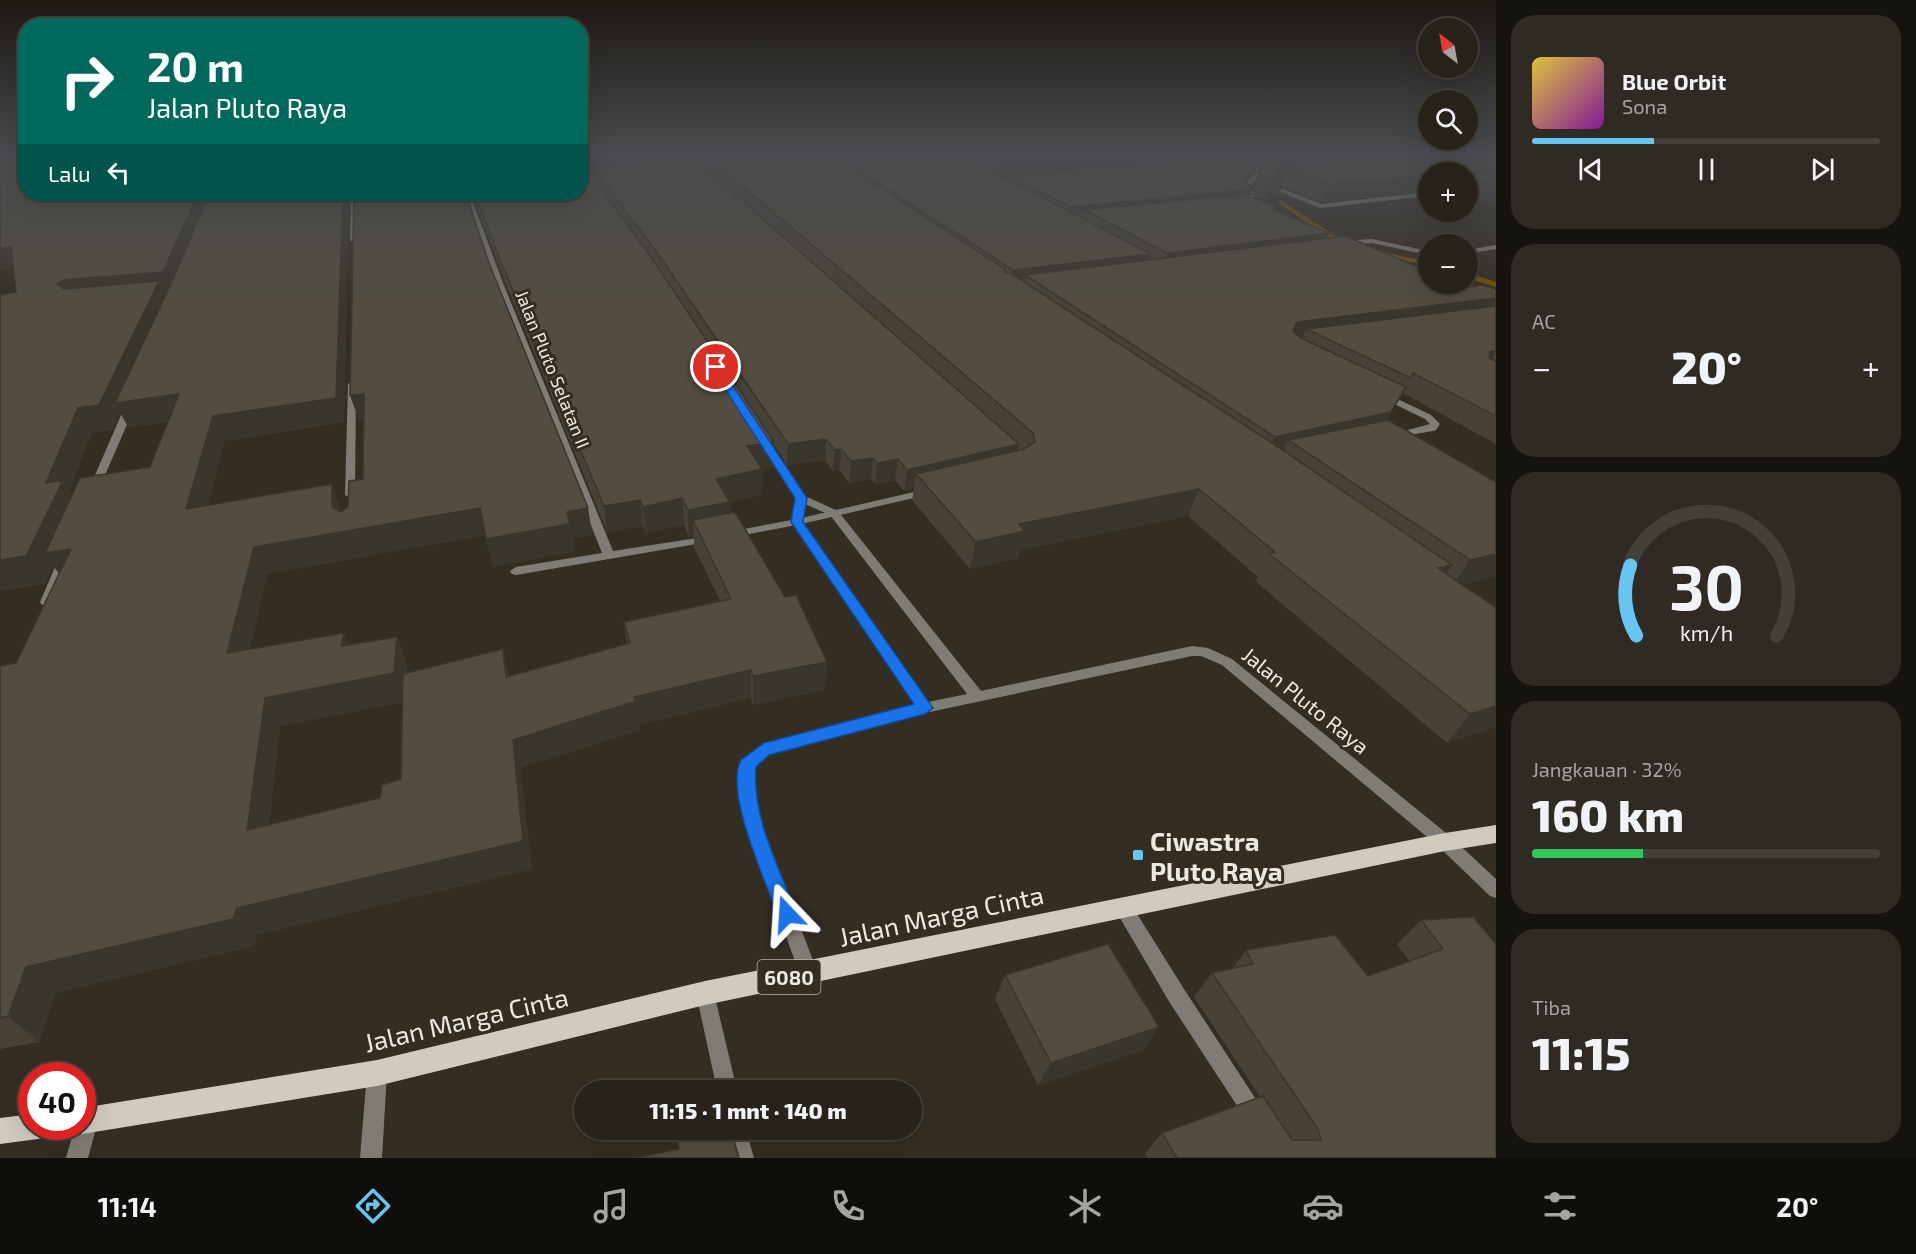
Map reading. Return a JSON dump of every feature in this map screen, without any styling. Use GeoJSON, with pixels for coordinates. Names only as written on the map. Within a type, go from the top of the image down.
{"type":"FeatureCollection","features":[{"type":"Feature","properties":{"kind":"main road","name":"Jalan Marga Cinta"},"geometry":{"type":"LineString","coordinates":[[96,1119],[377,1073],[705,993],[809,974],[1445,842],[1496,834]]}},
{"type":"Feature","properties":{"kind":"main road"},"geometry":{"type":"LineString","coordinates":[[0,1131],[18,1129]]}},
{"type":"Feature","properties":{"kind":"street"},"geometry":{"type":"LineString","coordinates":[[353,252],[354,208]]}},
{"type":"Feature","properties":{"kind":"street","name":"Jalan Pluto Selatan II"},"geometry":{"type":"LineString","coordinates":[[472,208],[499,283],[609,557]]}},
{"type":"Feature","properties":{"kind":"street"},"geometry":{"type":"LineString","coordinates":[[1272,208],[1276,211]]}},
{"type":"Feature","properties":{"kind":"street"},"geometry":{"type":"LineString","coordinates":[[1350,252],[1335,245],[1372,241],[1418,251]]}},
{"type":"Feature","properties":{"kind":"street"},"geometry":{"type":"LineString","coordinates":[[1478,250],[1496,247]]}},
{"type":"Feature","properties":{"kind":"street"},"geometry":{"type":"LineString","coordinates":[[350,510],[352,369]]}},
{"type":"Feature","properties":{"kind":"street"},"geometry":{"type":"LineString","coordinates":[[1377,392],[1428,417],[1435,424],[1432,428],[1387,438]]}},
{"type":"Feature","properties":{"kind":"street"},"geometry":{"type":"LineString","coordinates":[[89,502],[135,394]]}},
{"type":"Feature","properties":{"kind":"street"},"geometry":{"type":"LineString","coordinates":[[763,440],[801,498],[834,513],[978,696]]}},
{"type":"Feature","properties":{"kind":"street"},"geometry":{"type":"LineString","coordinates":[[516,571],[609,557],[797,522],[940,489]]}},
{"type":"Feature","properties":{"kind":"street"},"geometry":{"type":"LineString","coordinates":[[801,498],[797,522],[925,708]]}},
{"type":"Feature","properties":{"kind":"street"},"geometry":{"type":"LineString","coordinates":[[42,610],[70,546]]}},
{"type":"Feature","properties":{"kind":"street","name":"Jalan Pluto Raya"},"geometry":{"type":"LineString","coordinates":[[809,974],[750,813],[746,783],[747,765],[764,750],[925,708],[1181,653],[1203,651],[1227,662],[1445,842],[1496,890]]}},
{"type":"Feature","properties":{"kind":"street"},"geometry":{"type":"LineString","coordinates":[[1123,907],[1177,996],[1265,1129]]}},
{"type":"Feature","properties":{"kind":"street"},"geometry":{"type":"LineString","coordinates":[[705,993],[725,1080]]}},
{"type":"Feature","properties":{"kind":"street"},"geometry":{"type":"LineString","coordinates":[[371,1158],[377,1073]]}},
{"type":"Feature","properties":{"kind":"street"},"geometry":{"type":"LineString","coordinates":[[77,1158],[81,1140]]}},
{"type":"Feature","properties":{"kind":"street"},"geometry":{"type":"LineString","coordinates":[[738,1140],[743,1158]]}},
{"type":"Feature","properties":{"kind":"building"},"geometry":{"type":"Polygon","coordinates":[[[0,208],[192,208],[163,272],[64,280],[58,284],[64,289],[159,281],[99,405],[78,408],[46,483],[63,480],[26,556],[0,560],[0,295],[16,292],[11,247],[0,248],[0,208]]]}},
{"type":"Feature","properties":{"kind":"building"},"geometry":{"type":"Polygon","coordinates":[[[203,208],[343,208],[336,398],[213,416],[186,509],[332,484],[332,507],[341,512],[348,507],[349,481],[363,479],[364,394],[350,395],[354,208],[471,208],[489,263],[588,508],[567,512],[570,524],[486,539],[480,508],[254,547],[227,653],[344,633],[341,646],[397,637],[394,673],[265,698],[247,830],[380,798],[382,785],[401,779],[403,674],[503,649],[506,677],[630,643],[624,622],[731,599],[693,520],[735,512],[785,597],[796,595],[827,662],[753,676],[751,670],[634,697],[636,701],[513,740],[523,841],[237,908],[233,919],[26,967],[8,1016],[0,1018],[0,666],[16,663],[71,549],[45,553],[80,478],[150,467],[179,394],[115,403],[174,277],[203,208]]]}},
{"type":"Feature","properties":{"kind":"building"},"geometry":{"type":"Polygon","coordinates":[[[480,208],[615,208],[649,254],[774,442],[747,446],[762,469],[716,479],[730,502],[688,510],[682,498],[643,507],[640,500],[604,506],[480,208]]]}},
{"type":"Feature","properties":{"kind":"building"},"geometry":{"type":"Polygon","coordinates":[[[624,208],[750,208],[1019,444],[907,470],[898,459],[877,463],[873,458],[851,461],[841,449],[835,450],[826,439],[788,444],[659,255],[624,208]]]}},
{"type":"Feature","properties":{"kind":"building"},"geometry":{"type":"Polygon","coordinates":[[[769,208],[912,208],[1005,269],[1005,273],[1010,273],[1269,441],[1452,565],[1438,568],[1496,608],[1496,706],[1470,714],[1269,554],[1275,552],[1199,489],[1019,524],[1025,531],[976,542],[916,474],[1024,449],[1035,442],[1033,433],[769,208]]]}},
{"type":"Feature","properties":{"kind":"building"},"geometry":{"type":"Polygon","coordinates":[[[917,208],[1063,208],[1151,254],[1013,270],[917,208]]]}},
{"type":"Feature","properties":{"kind":"building"},"geometry":{"type":"Polygon","coordinates":[[[1272,208],[1329,233],[1167,253],[1084,210],[1272,208]]]}},
{"type":"Feature","properties":{"kind":"building"},"geometry":{"type":"Polygon","coordinates":[[[1345,236],[1418,267],[1418,294],[1478,294],[1478,286],[1482,285],[1496,289],[1496,298],[1297,322],[1293,331],[1301,338],[1406,387],[1391,412],[1275,437],[1025,275],[1345,236]]]}},
{"type":"Feature","properties":{"kind":"building"},"geometry":{"type":"Polygon","coordinates":[[[1496,306],[1496,351],[1490,352],[1489,358],[1496,361],[1496,416],[1413,373],[1411,378],[1306,329],[1496,306]]]}},
{"type":"Feature","properties":{"kind":"building"},"geometry":{"type":"Polygon","coordinates":[[[1388,420],[1496,482],[1496,554],[1470,560],[1288,440],[1388,420]]]}},
{"type":"Feature","properties":{"kind":"building"},"geometry":{"type":"Polygon","coordinates":[[[1473,917],[1496,944],[1496,1158],[1177,1158],[1162,1133],[1263,1096],[1292,1140],[1321,1140],[1318,1129],[1212,973],[1253,964],[1246,950],[1335,935],[1368,976],[1443,949],[1421,920],[1473,917]]]}},
{"type":"Feature","properties":{"kind":"building"},"geometry":{"type":"Polygon","coordinates":[[[1108,944],[1159,1027],[1051,1063],[1005,975],[1108,944]]]}},
{"type":"Feature","properties":{"kind":"building"},"geometry":{"type":"Polygon","coordinates":[[[677,1140],[734,1140],[739,1158],[635,1158],[679,1149],[677,1140]]]}},
{"type":"Feature","properties":{"kind":"waterway"},"geometry":{"type":"LineString","coordinates":[[1289,208],[1333,237]]}},
{"type":"Feature","properties":{"kind":"waterway"},"geometry":{"type":"LineString","coordinates":[[1375,251],[1418,262]]}},
{"type":"Feature","properties":{"kind":"waterway"},"geometry":{"type":"LineString","coordinates":[[1478,279],[1496,285]]}},
{"type":"Feature","properties":{"kind":"place","name":"Ciwastra Pluto Raya"},"geometry":{"type":"Point","coordinates":[1138,855]}},
{"type":"Feature","properties":{"kind":"route"},"geometry":{"type":"LineString","coordinates":[[716,367],[801,498],[797,522],[925,708],[764,750],[747,765],[746,783],[750,813],[787,914]]}}]}
